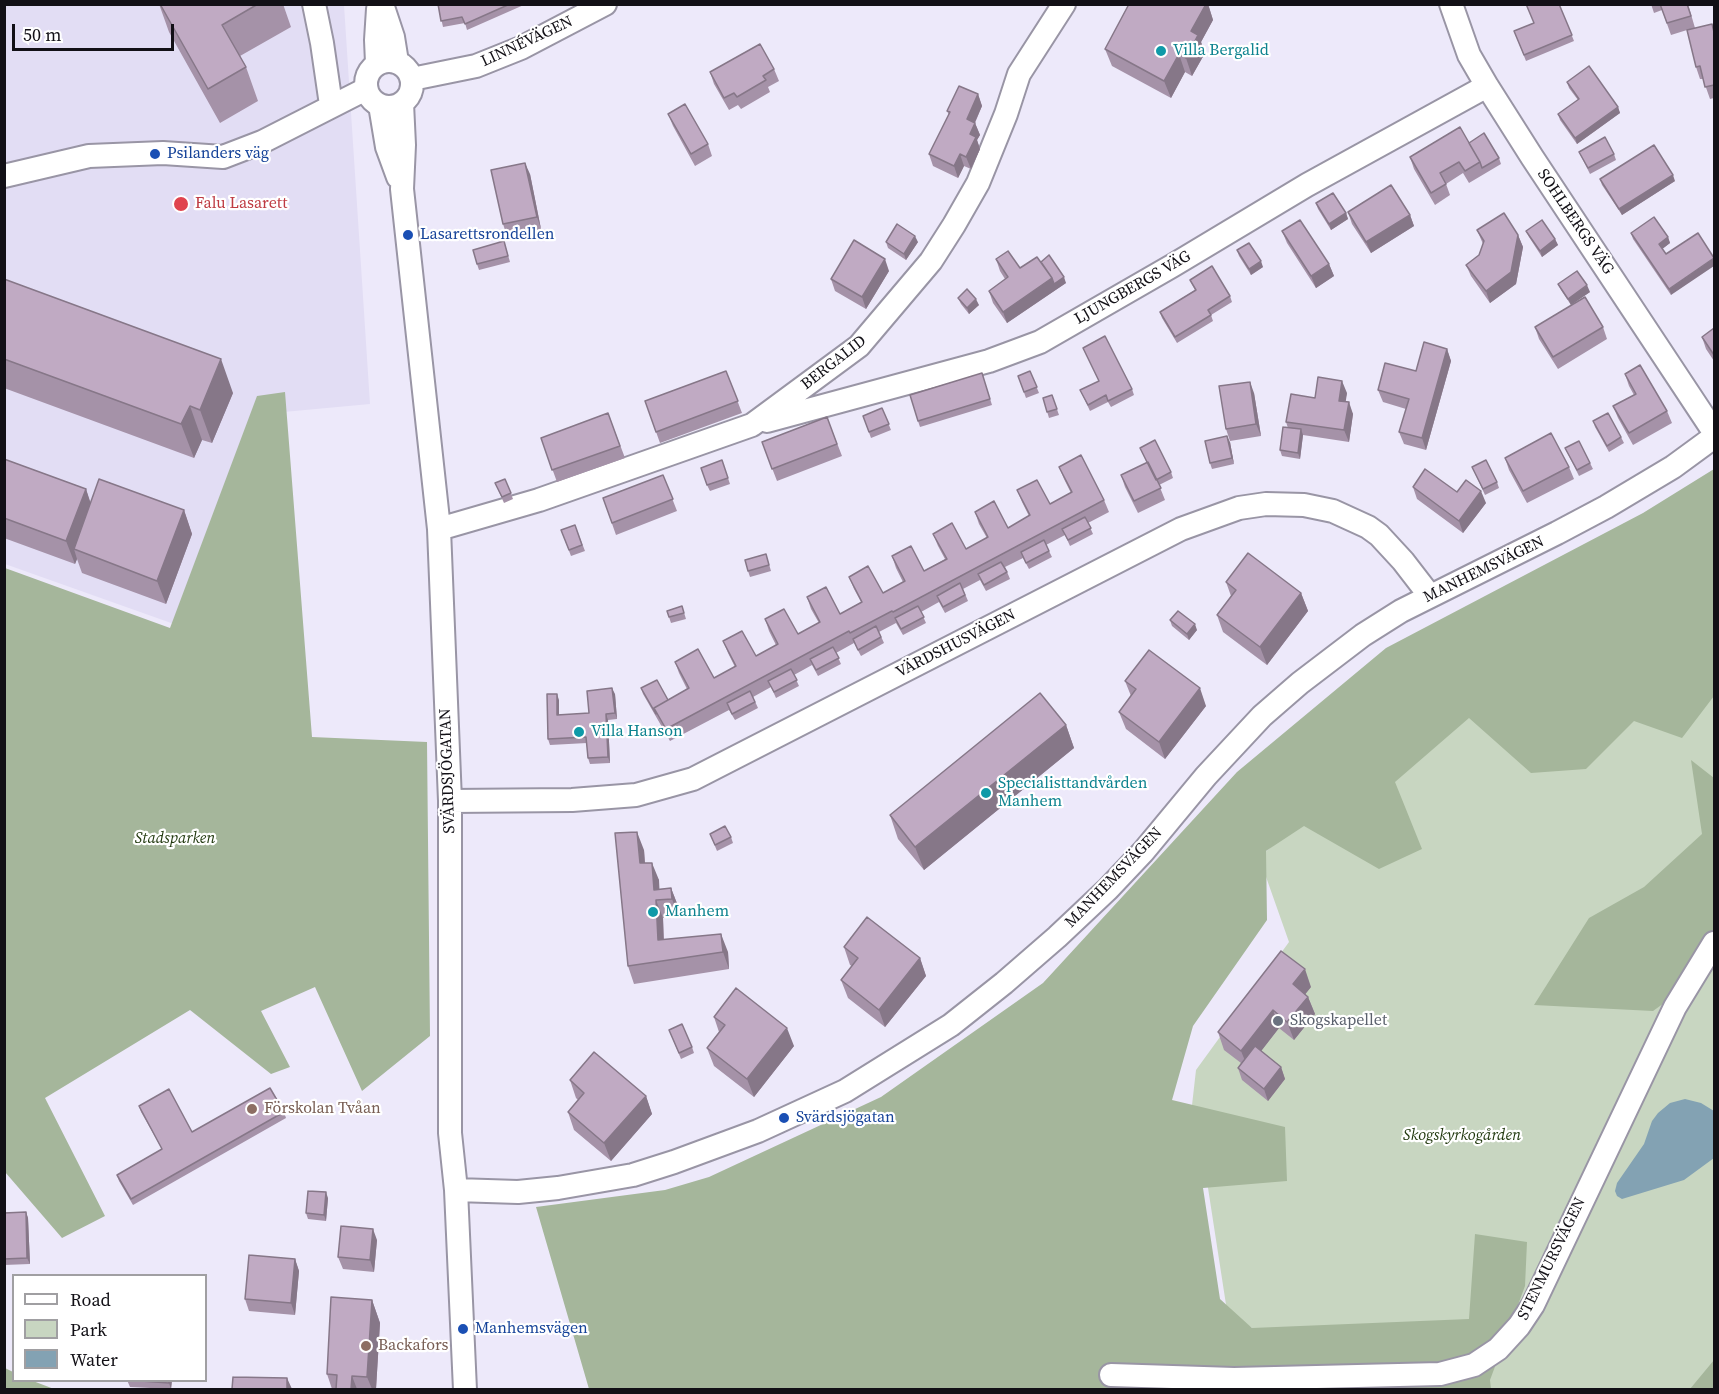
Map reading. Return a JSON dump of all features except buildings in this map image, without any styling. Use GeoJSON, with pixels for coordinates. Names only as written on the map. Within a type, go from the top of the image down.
{"type":"FeatureCollection","features":[{"type":"Feature","properties":{"kind":"street"},"geometry":{"type":"LineString","coordinates":[[314,4],[331,105]]}},
{"type":"Feature","properties":{"kind":"street"},"geometry":{"type":"LineString","coordinates":[[380,4],[393,38],[387,63]]}},
{"type":"Feature","properties":{"kind":"street","name":"LINNÉVÄGEN"},"geometry":{"type":"LineString","coordinates":[[412,80],[476,66],[540,39],[605,4]]}},
{"type":"Feature","properties":{"kind":"street","name":"BERGALID"},"geometry":{"type":"LineString","coordinates":[[439,529],[539,500],[752,426],[859,346],[931,261],[978,183],[1006,114],[1019,74],[1064,4]]}},
{"type":"Feature","properties":{"kind":"street","name":"SOHLBERGS VÄG"},"geometry":{"type":"LineString","coordinates":[[1451,4],[1469,55],[1487,86],[1714,432]]}},
{"type":"Feature","properties":{"kind":"street"},"geometry":{"type":"LineString","coordinates":[[4,176],[89,156],[163,153],[223,157],[262,142],[331,105],[383,99],[410,92],[412,80],[409,72],[387,63],[370,70],[366,79],[383,99]]}},
{"type":"Feature","properties":{"kind":"street","name":"LJUNGBERGS VÄG"},"geometry":{"type":"LineString","coordinates":[[752,426],[989,362],[1040,342],[1173,266],[1280,200],[1487,86]]}},
{"type":"Feature","properties":{"kind":"street","name":"SVÄRDSJÖGATAN"},"geometry":{"type":"LineString","coordinates":[[383,99],[404,145],[402,189],[439,529],[450,801],[450,1133],[456,1190],[465,1389]]}},
{"type":"Feature","properties":{"kind":"street","name":"MANHEMSVÄGEN"},"geometry":{"type":"LineString","coordinates":[[456,1190],[518,1192],[567,1187],[633,1175],[758,1131],[845,1091],[951,1025],[1008,980],[1108,889],[1143,852],[1206,776],[1262,717],[1300,683],[1363,635],[1401,611],[1606,507],[1672,467],[1714,438]]}},
{"type":"Feature","properties":{"kind":"street","name":"VÄRDSHUSVÄGEN"},"geometry":{"type":"LineString","coordinates":[[450,801],[572,800],[636,795],[693,779],[1181,529],[1239,508],[1266,504],[1304,506],[1333,511],[1378,535],[1403,561],[1430,596]]}},
{"type":"Feature","properties":{"kind":"street","name":"STENMURSVÄGEN"},"geometry":{"type":"LineString","coordinates":[[1112,1375],[1234,1379],[1440,1374],[1474,1365],[1498,1349],[1519,1326],[1533,1305],[1675,1007],[1714,943]]}},
{"type":"Feature","properties":{"kind":"shaded area","name":"Falu Lasarett"},"geometry":{"type":"Polygon","coordinates":[[[5,5],[344,5],[370,404],[262,414],[188,629],[5,564],[5,5]]]}},
{"type":"Feature","properties":{"kind":"green space","name":"Stadsparken"},"geometry":{"type":"Polygon","coordinates":[[[285,392],[312,737],[427,742],[430,1036],[362,1091],[315,987],[261,1011],[290,1067],[271,1074],[190,1010],[45,1098],[105,1216],[62,1238],[5,1172],[5,568],[170,628],[257,396],[285,392]]]}},
{"type":"Feature","properties":{"kind":"green space"},"geometry":{"type":"Polygon","coordinates":[[[1714,469],[1714,696],[1682,738],[1634,721],[1586,769],[1531,773],[1469,718],[1395,782],[1422,849],[1379,869],[1304,826],[1266,851],[1267,920],[1193,1026],[1172,1100],[1285,1127],[1287,1181],[1203,1188],[1220,1299],[1252,1328],[1469,1319],[1475,1234],[1527,1242],[1525,1286],[1490,1380],[1491,1389],[589,1389],[536,1207],[665,1190],[709,1177],[881,1097],[1043,983],[1237,772],[1386,648],[1643,513],[1714,469]]]}},
{"type":"Feature","properties":{"kind":"green space","name":"Skogskyrkogården"},"geometry":{"type":"Polygon","coordinates":[[[1714,644],[1714,1389],[1342,1389],[1227,1311],[1206,1175],[1191,1114],[1196,1070],[1289,942],[1259,857],[1450,702],[1714,644]]]}},
{"type":"Feature","properties":{"kind":"green space"},"geometry":{"type":"Polygon","coordinates":[[[1691,760],[1714,778],[1714,967],[1653,1011],[1534,1005],[1589,918],[1644,887],[1702,834],[1691,760]]]}},
{"type":"Feature","properties":{"kind":"green space"},"geometry":{"type":"Polygon","coordinates":[[[1714,1360],[1714,1389],[1690,1389],[1714,1360]]]}},
{"type":"Feature","properties":{"kind":"green space"},"geometry":{"type":"Polygon","coordinates":[[[5,1368],[12,1372],[12,1382],[36,1382],[54,1389],[5,1389],[5,1368]]]}},
{"type":"Feature","properties":{"kind":"water"},"geometry":{"type":"Polygon","coordinates":[[[1685,1099],[1701,1103],[1714,1111],[1714,1158],[1684,1180],[1622,1199],[1617,1196],[1615,1191],[1617,1183],[1644,1144],[1652,1121],[1670,1103],[1685,1099]]]}},
{"type":"Feature","properties":{"kind":"place","name":"Villa Bergalid"},"geometry":{"type":"Point","coordinates":[1161,51]}},
{"type":"Feature","properties":{"kind":"place","name":"Psilanders väg"},"geometry":{"type":"Point","coordinates":[155,154]}},
{"type":"Feature","properties":{"kind":"place","name":"Falu Lasarett"},"geometry":{"type":"Point","coordinates":[181,204]}},
{"type":"Feature","properties":{"kind":"place","name":"Lasarettsrondellen"},"geometry":{"type":"Point","coordinates":[408,235]}},
{"type":"Feature","properties":{"kind":"place","name":"Villa Hanson"},"geometry":{"type":"Point","coordinates":[579,732]}},
{"type":"Feature","properties":{"kind":"place","name":"Specialisttandvården Manhem"},"geometry":{"type":"Point","coordinates":[986,793]}},
{"type":"Feature","properties":{"kind":"place","name":"Manhem"},"geometry":{"type":"Point","coordinates":[653,912]}},
{"type":"Feature","properties":{"kind":"place","name":"Skogskapellet"},"geometry":{"type":"Point","coordinates":[1278,1021]}},
{"type":"Feature","properties":{"kind":"place","name":"Förskolan Tvåan"},"geometry":{"type":"Point","coordinates":[252,1109]}},
{"type":"Feature","properties":{"kind":"place","name":"Svärdsjögatan"},"geometry":{"type":"Point","coordinates":[784,1118]}},
{"type":"Feature","properties":{"kind":"place","name":"Manhemsvägen"},"geometry":{"type":"Point","coordinates":[463,1329]}},
{"type":"Feature","properties":{"kind":"place","name":"Backafors"},"geometry":{"type":"Point","coordinates":[366,1346]}}]}
